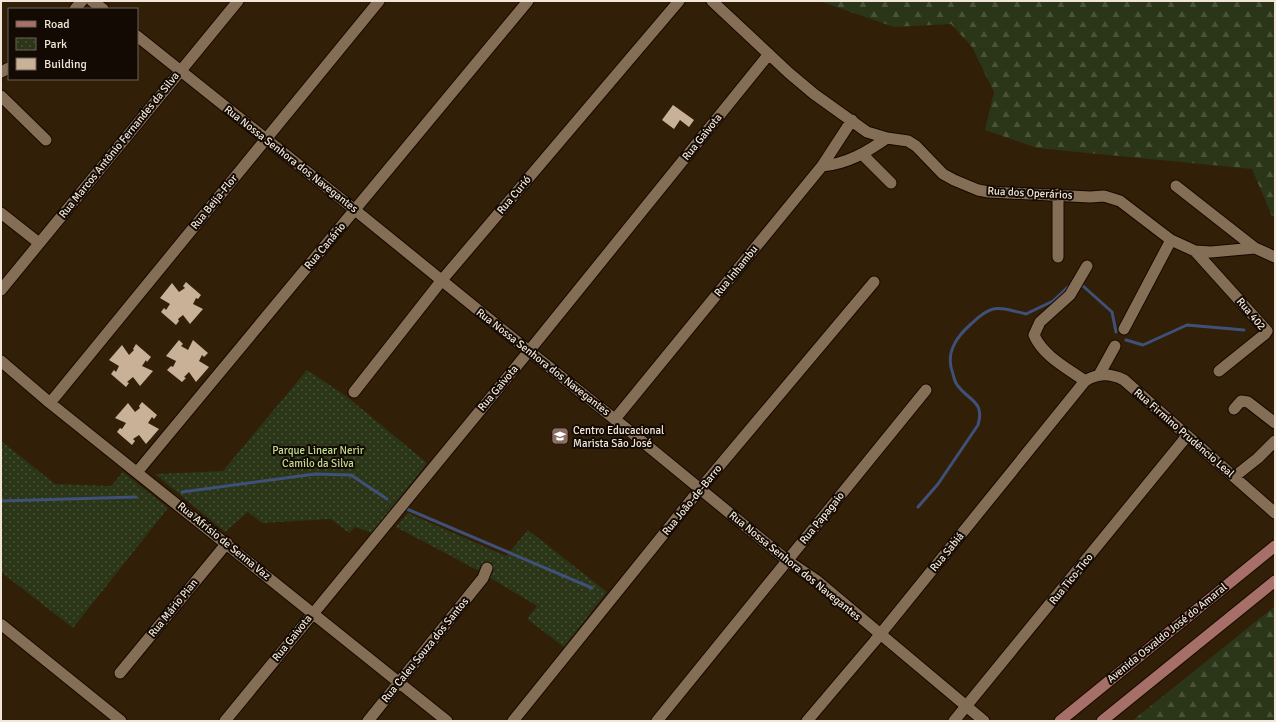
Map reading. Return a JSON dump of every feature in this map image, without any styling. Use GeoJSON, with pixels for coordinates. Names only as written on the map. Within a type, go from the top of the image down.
{"type":"FeatureCollection","features":[{"type":"Feature","properties":{"kind":"main road","name":"Avenida Osvaldo José do Amaral"},"geometry":{"type":"LineString","coordinates":[[1060,721],[1275,546]]}},
{"type":"Feature","properties":{"kind":"main road"},"geometry":{"type":"LineString","coordinates":[[1102,721],[1275,581]]}},
{"type":"Feature","properties":{"kind":"street"},"geometry":{"type":"LineString","coordinates":[[92,1],[102,8]]}},
{"type":"Feature","properties":{"kind":"street","name":"Rua Marcos Antônio Fernandes da Silva"},"geometry":{"type":"LineString","coordinates":[[1,290],[180,69],[238,1]]}},
{"type":"Feature","properties":{"kind":"street","name":"Rua Beija-Flor"},"geometry":{"type":"LineString","coordinates":[[50,402],[379,1]]}},
{"type":"Feature","properties":{"kind":"street","name":"Rua Canário"},"geometry":{"type":"LineString","coordinates":[[138,471],[528,1]]}},
{"type":"Feature","properties":{"kind":"street","name":"Rua dos Operários"},"geometry":{"type":"LineString","coordinates":[[712,1],[802,84],[867,132],[887,138],[908,141],[916,146],[943,174],[978,190],[1090,197],[1104,196],[1120,201],[1171,240],[1194,251],[1211,252],[1255,248],[1275,257]]}},
{"type":"Feature","properties":{"kind":"street","name":"Rua Curió"},"geometry":{"type":"LineString","coordinates":[[354,392],[442,280],[675,2]]}},
{"type":"Feature","properties":{"kind":"street","name":"Rua Nossa Senhora dos Navegantes"},"geometry":{"type":"LineString","coordinates":[[138,37],[529,351],[616,419],[788,560],[816,580],[984,721]]}},
{"type":"Feature","properties":{"kind":"street","name":"Rua Gaivota"},"geometry":{"type":"LineString","coordinates":[[225,721],[529,351],[769,54]]}},
{"type":"Feature","properties":{"kind":"street"},"geometry":{"type":"LineString","coordinates":[[1,96],[46,140]]}},
{"type":"Feature","properties":{"kind":"street","name":"Rua Inhambu"},"geometry":{"type":"LineString","coordinates":[[616,419],[822,166],[852,120]]}},
{"type":"Feature","properties":{"kind":"street"},"geometry":{"type":"LineString","coordinates":[[822,166],[836,164],[863,155],[887,138]]}},
{"type":"Feature","properties":{"kind":"street"},"geometry":{"type":"LineString","coordinates":[[863,155],[891,183]]}},
{"type":"Feature","properties":{"kind":"street"},"geometry":{"type":"LineString","coordinates":[[1176,186],[1255,248]]}},
{"type":"Feature","properties":{"kind":"street"},"geometry":{"type":"LineString","coordinates":[[1058,194],[1058,257]]}},
{"type":"Feature","properties":{"kind":"street"},"geometry":{"type":"LineString","coordinates":[[1,213],[39,243]]}},
{"type":"Feature","properties":{"kind":"street"},"geometry":{"type":"LineString","coordinates":[[1124,329],[1171,240]]}},
{"type":"Feature","properties":{"kind":"street","name":"Rua 402"},"geometry":{"type":"LineString","coordinates":[[1194,251],[1267,331],[1266,334],[1219,370]]}},
{"type":"Feature","properties":{"kind":"street"},"geometry":{"type":"LineString","coordinates":[[1085,381],[1038,345],[1034,335],[1040,322],[1070,295],[1087,266]]}},
{"type":"Feature","properties":{"kind":"street","name":"Rua João-de-Barro"},"geometry":{"type":"LineString","coordinates":[[513,721],[700,489],[874,282]]}},
{"type":"Feature","properties":{"kind":"street"},"geometry":{"type":"LineString","coordinates":[[1099,375],[1114,346]]}},
{"type":"Feature","properties":{"kind":"street","name":"Rua Afrísio de Senna Vaz"},"geometry":{"type":"LineString","coordinates":[[1,361],[447,721]]}},
{"type":"Feature","properties":{"kind":"street","name":"Rua Firmino Prudêncio Leal"},"geometry":{"type":"LineString","coordinates":[[1085,381],[1099,375],[1116,376],[1124,380],[1275,513]]}},
{"type":"Feature","properties":{"kind":"street","name":"Rua Sabiá"},"geometry":{"type":"LineString","coordinates":[[807,721],[880,634],[1085,381]]}},
{"type":"Feature","properties":{"kind":"street","name":"Rua Papagaio"},"geometry":{"type":"LineString","coordinates":[[657,721],[926,390]]}},
{"type":"Feature","properties":{"kind":"street"},"geometry":{"type":"LineString","coordinates":[[1234,409],[1241,401],[1248,402],[1275,423]]}},
{"type":"Feature","properties":{"kind":"street","name":"Rua Tico-Tico"},"geometry":{"type":"LineString","coordinates":[[954,721],[1187,436]]}},
{"type":"Feature","properties":{"kind":"street"},"geometry":{"type":"LineString","coordinates":[[1234,477],[1258,458],[1275,441]]}},
{"type":"Feature","properties":{"kind":"street","name":"Rua Mário Pian"},"geometry":{"type":"LineString","coordinates":[[120,673],[227,543]]}},
{"type":"Feature","properties":{"kind":"street","name":"Rua Caleu Souza dos Santos"},"geometry":{"type":"LineString","coordinates":[[368,721],[485,573]]}},
{"type":"Feature","properties":{"kind":"street"},"geometry":{"type":"LineString","coordinates":[[2,625],[121,721]]}},
{"type":"Feature","properties":{"kind":"street","name":"Rua Nossa Senhora dos Navegantes"},"geometry":{"type":"LineString","coordinates":[[966,706],[991,721]]}},
{"type":"Feature","properties":{"kind":"street"},"geometry":{"type":"LineString","coordinates":[[1055,721],[1069,713]]}},
{"type":"Feature","properties":{"kind":"green space"},"geometry":{"type":"Polygon","coordinates":[[[819,1],[1275,1],[1275,216],[1272,216],[1252,169],[1037,148],[985,130],[994,92],[972,47],[951,24],[894,27],[819,1]]]}},
{"type":"Feature","properties":{"kind":"green space","name":"Parque Linear Nerir Camilo da Silva"},"geometry":{"type":"Polygon","coordinates":[[[307,370],[346,396],[427,463],[372,533],[355,527],[349,533],[331,519],[262,523],[248,512],[225,532],[155,474],[223,471],[307,370]]]}},
{"type":"Feature","properties":{"kind":"green space"},"geometry":{"type":"Polygon","coordinates":[[[1,441],[55,484],[111,486],[123,472],[168,508],[73,628],[1,572],[1,441]]]}},
{"type":"Feature","properties":{"kind":"green space"},"geometry":{"type":"Polygon","coordinates":[[[408,513],[506,556],[528,530],[607,592],[564,647],[527,619],[537,606],[479,571],[396,527],[408,513]]]}},
{"type":"Feature","properties":{"kind":"green space"},"geometry":{"type":"Polygon","coordinates":[[[1275,606],[1275,721],[1132,721],[1275,606]]]}},
{"type":"Feature","properties":{"kind":"building"},"geometry":{"type":"Polygon","coordinates":[[[673,105],[694,120],[689,127],[680,120],[674,129],[662,120],[673,105]]]}},
{"type":"Feature","properties":{"kind":"building"},"geometry":{"type":"Polygon","coordinates":[[[186,282],[201,295],[198,299],[196,298],[193,304],[203,309],[190,324],[183,315],[178,319],[179,321],[176,325],[161,312],[164,308],[166,310],[170,304],[160,298],[172,283],[179,292],[185,288],[183,286],[186,282]]]}},
{"type":"Feature","properties":{"kind":"building"},"geometry":{"type":"Polygon","coordinates":[[[179,340],[183,344],[181,346],[188,350],[193,340],[208,353],[204,357],[202,355],[199,361],[209,367],[196,382],[189,372],[184,377],[186,378],[182,382],[167,370],[171,366],[173,367],[176,361],[166,356],[179,340]]]}},
{"type":"Feature","properties":{"kind":"building"},"geometry":{"type":"Polygon","coordinates":[[[136,344],[151,357],[147,362],[146,360],[142,366],[153,371],[140,386],[133,377],[127,382],[129,383],[126,387],[111,374],[114,370],[116,372],[119,366],[109,360],[122,345],[129,355],[134,350],[133,349],[136,344]]]}},
{"type":"Feature","properties":{"kind":"building"},"geometry":{"type":"Polygon","coordinates":[[[142,402],[157,415],[154,419],[152,417],[148,423],[159,429],[146,444],[139,435],[133,439],[135,441],[132,445],[117,432],[120,428],[122,429],[126,423],[115,418],[128,403],[135,412],[140,408],[139,406],[142,402]]]}},
{"type":"Feature","properties":{"kind":"waterway"},"geometry":{"type":"LineString","coordinates":[[1083,286],[1112,312],[1116,332]]}},
{"type":"Feature","properties":{"kind":"waterway"},"geometry":{"type":"LineString","coordinates":[[918,507],[938,484],[978,425],[980,417],[978,406],[957,385],[951,367],[951,353],[960,335],[979,317],[991,310],[996,308],[1026,314],[1053,301],[1068,287]]}},
{"type":"Feature","properties":{"kind":"waterway"},"geometry":{"type":"LineString","coordinates":[[1126,340],[1143,345],[1187,325],[1244,330]]}},
{"type":"Feature","properties":{"kind":"waterway"},"geometry":{"type":"LineString","coordinates":[[182,492],[315,474],[351,475],[387,499]]}},
{"type":"Feature","properties":{"kind":"waterway"},"geometry":{"type":"LineString","coordinates":[[1,501],[136,497]]}},
{"type":"Feature","properties":{"kind":"waterway"},"geometry":{"type":"LineString","coordinates":[[407,509],[592,588]]}},
{"type":"Feature","properties":{"kind":"place","name":"Centro Educacional Marista São José"},"geometry":{"type":"Point","coordinates":[560,436]}}]}
